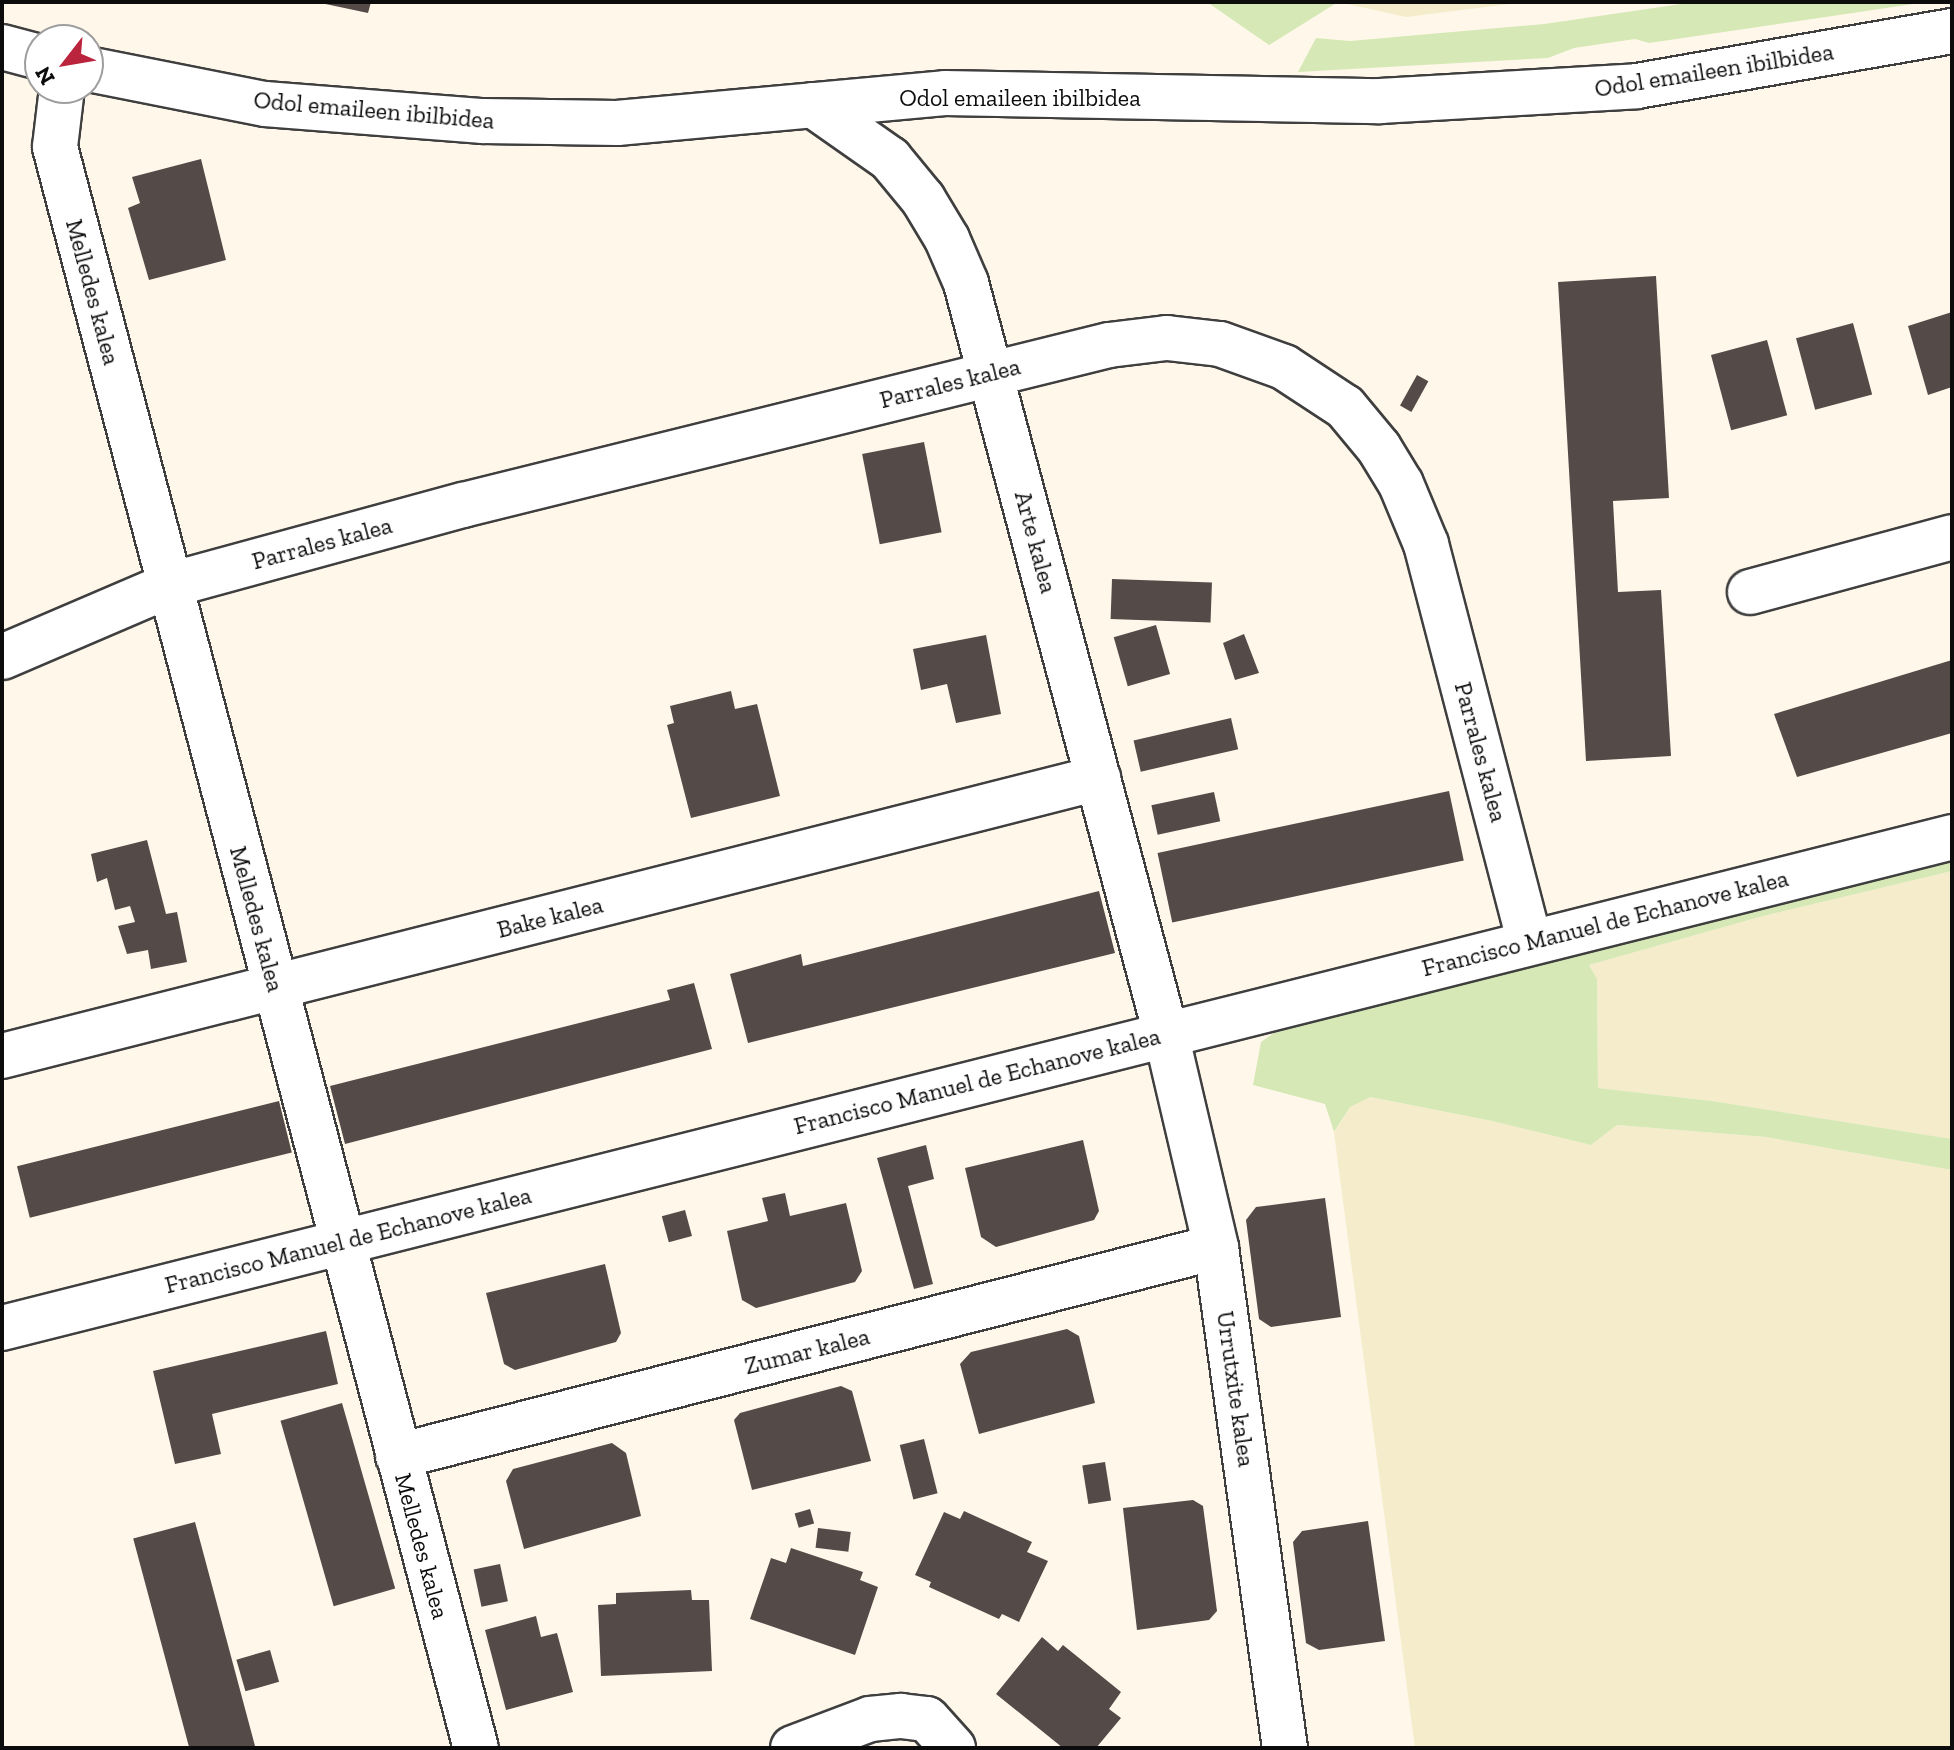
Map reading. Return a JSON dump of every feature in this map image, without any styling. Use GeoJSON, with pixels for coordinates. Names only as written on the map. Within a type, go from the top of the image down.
{"type":"FeatureCollection","features":[{"type":"Feature","properties":{"kind":"street","name":"Odol emaileen ibilbidea"},"geometry":{"type":"LineString","coordinates":[[104,72],[265,104],[483,121],[617,123],[945,93],[1380,101],[1637,86],[1952,31]]}},
{"type":"Feature","properties":{"kind":"street"},"geometry":{"type":"LineString","coordinates":[[2,47],[24,53]]}},
{"type":"Feature","properties":{"kind":"street","name":"Melledes kalea"},"geometry":{"type":"LineString","coordinates":[[60,104],[55,147],[476,1748]]}},
{"type":"Feature","properties":{"kind":"street","name":"Arte kalea"},"geometry":{"type":"LineString","coordinates":[[813,105],[890,159],[923,199],[947,239],[966,283],[1166,1034]]}},
{"type":"Feature","properties":{"kind":"street","name":"Parrales kalea"},"geometry":{"type":"LineString","coordinates":[[2,657],[170,585],[478,501],[1109,345],[1167,338],[1220,344],[1284,367],[1345,407],[1379,448],[1401,484],[1426,544],[1530,942]]}},
{"type":"Feature","properties":{"kind":"street"},"geometry":{"type":"LineString","coordinates":[[1750,592],[1952,537]]}},
{"type":"Feature","properties":{"kind":"street","name":"Bake kalea"},"geometry":{"type":"LineString","coordinates":[[2,1056],[1098,778]]}},
{"type":"Feature","properties":{"kind":"street","name":"Francisco Manuel de Echanove kalea"},"geometry":{"type":"LineString","coordinates":[[2,1328],[1952,837]]}},
{"type":"Feature","properties":{"kind":"street","name":"Urrutxite kalea"},"geometry":{"type":"LineString","coordinates":[[1166,1034],[1216,1247],[1285,1748]]}},
{"type":"Feature","properties":{"kind":"street","name":"Zumar kalea"},"geometry":{"type":"LineString","coordinates":[[398,1456],[1216,1247]]}},
{"type":"Feature","properties":{"kind":"street"},"geometry":{"type":"LineString","coordinates":[[793,1748],[870,1719],[901,1716],[927,1719],[953,1748]]}},
{"type":"Feature","properties":{"kind":"shaded area"},"geometry":{"type":"Polygon","coordinates":[[[1338,2],[1527,2],[1406,17],[1338,2]]]}},
{"type":"Feature","properties":{"kind":"shaded area"},"geometry":{"type":"Polygon","coordinates":[[[1952,871],[1952,1139],[1712,1101],[1598,1088],[1597,979],[1589,965],[1763,916],[1952,871]]]}},
{"type":"Feature","properties":{"kind":"shaded area"},"geometry":{"type":"Polygon","coordinates":[[[1369,1097],[1492,1121],[1591,1145],[1617,1125],[1766,1137],[1952,1170],[1952,1748],[1415,1748],[1334,1133],[1350,1107],[1369,1097]]]}},
{"type":"Feature","properties":{"kind":"green space"},"geometry":{"type":"Polygon","coordinates":[[[1207,2],[1338,2],[1269,45],[1207,2]]]}},
{"type":"Feature","properties":{"kind":"green space"},"geometry":{"type":"Polygon","coordinates":[[[1695,2],[1927,2],[1649,43],[1635,39],[1574,48],[1548,58],[1298,72],[1316,38],[1350,41],[1544,24],[1695,2]]]}},
{"type":"Feature","properties":{"kind":"green space"},"geometry":{"type":"Polygon","coordinates":[[[1952,856],[1952,871],[1763,916],[1589,965],[1597,979],[1598,1088],[1712,1101],[1952,1139],[1952,1170],[1766,1137],[1617,1125],[1591,1145],[1492,1121],[1370,1097],[1350,1107],[1334,1132],[1325,1104],[1253,1085],[1261,1042],[1288,1023],[1952,856]]]}},
{"type":"Feature","properties":{"kind":"building"},"geometry":{"type":"Polygon","coordinates":[[[316,2],[371,2],[368,13],[316,2]]]}},
{"type":"Feature","properties":{"kind":"building"},"geometry":{"type":"Polygon","coordinates":[[[201,159],[226,260],[149,280],[128,208],[140,203],[132,177],[201,159]]]}},
{"type":"Feature","properties":{"kind":"building"},"geometry":{"type":"Polygon","coordinates":[[[1656,276],[1669,498],[1613,501],[1618,592],[1661,590],[1671,756],[1586,761],[1558,282],[1656,276]]]}},
{"type":"Feature","properties":{"kind":"building"},"geometry":{"type":"Polygon","coordinates":[[[1952,312],[1952,387],[1928,395],[1908,326],[1952,312]]]}},
{"type":"Feature","properties":{"kind":"building"},"geometry":{"type":"Polygon","coordinates":[[[1853,323],[1872,394],[1815,410],[1796,338],[1853,323]]]}},
{"type":"Feature","properties":{"kind":"building"},"geometry":{"type":"Polygon","coordinates":[[[1767,340],[1787,415],[1731,430],[1711,355],[1767,340]]]}},
{"type":"Feature","properties":{"kind":"building"},"geometry":{"type":"Polygon","coordinates":[[[1417,375],[1428,381],[1411,412],[1400,406],[1417,375]]]}},
{"type":"Feature","properties":{"kind":"building"},"geometry":{"type":"Polygon","coordinates":[[[924,442],[942,532],[880,544],[862,454],[924,442]]]}},
{"type":"Feature","properties":{"kind":"building"},"geometry":{"type":"Polygon","coordinates":[[[1112,579],[1212,582],[1211,622],[1111,619],[1112,579]]]}},
{"type":"Feature","properties":{"kind":"building"},"geometry":{"type":"Polygon","coordinates":[[[1156,625],[1170,674],[1128,686],[1114,637],[1156,625]]]}},
{"type":"Feature","properties":{"kind":"building"},"geometry":{"type":"Polygon","coordinates":[[[1244,634],[1259,673],[1235,680],[1223,643],[1244,634]]]}},
{"type":"Feature","properties":{"kind":"building"},"geometry":{"type":"Polygon","coordinates":[[[986,635],[1001,714],[956,723],[947,684],[921,690],[913,649],[986,635]]]}},
{"type":"Feature","properties":{"kind":"building"},"geometry":{"type":"Polygon","coordinates":[[[1952,660],[1952,733],[1797,777],[1774,714],[1952,660]]]}},
{"type":"Feature","properties":{"kind":"building"},"geometry":{"type":"Polygon","coordinates":[[[731,691],[735,709],[757,704],[780,796],[691,818],[667,725],[674,723],[670,706],[731,691]]]}},
{"type":"Feature","properties":{"kind":"building"},"geometry":{"type":"Polygon","coordinates":[[[1231,718],[1238,749],[1141,772],[1134,740],[1231,718]]]}},
{"type":"Feature","properties":{"kind":"building"},"geometry":{"type":"Polygon","coordinates":[[[1449,791],[1464,860],[1172,922],[1158,853],[1449,791]]]}},
{"type":"Feature","properties":{"kind":"building"},"geometry":{"type":"Polygon","coordinates":[[[1214,792],[1220,821],[1158,835],[1151,805],[1214,792]]]}},
{"type":"Feature","properties":{"kind":"building"},"geometry":{"type":"Polygon","coordinates":[[[147,840],[166,914],[177,912],[187,962],[151,969],[148,950],[127,954],[118,926],[135,922],[130,906],[115,910],[107,878],[97,882],[91,854],[147,840]]]}},
{"type":"Feature","properties":{"kind":"building"},"geometry":{"type":"Polygon","coordinates":[[[1099,891],[1115,953],[748,1043],[730,974],[801,954],[803,966],[1099,891]]]}},
{"type":"Feature","properties":{"kind":"building"},"geometry":{"type":"Polygon","coordinates":[[[694,983],[712,1049],[345,1144],[330,1086],[670,1000],[667,990],[694,983]]]}},
{"type":"Feature","properties":{"kind":"building"},"geometry":{"type":"Polygon","coordinates":[[[279,1101],[292,1152],[30,1218],[17,1166],[279,1101]]]}},
{"type":"Feature","properties":{"kind":"building"},"geometry":{"type":"Polygon","coordinates":[[[1083,1140],[1099,1211],[1094,1220],[996,1247],[981,1237],[965,1168],[1083,1140]]]}},
{"type":"Feature","properties":{"kind":"building"},"geometry":{"type":"Polygon","coordinates":[[[926,1145],[934,1179],[908,1186],[933,1284],[914,1289],[877,1158],[926,1145]]]}},
{"type":"Feature","properties":{"kind":"building"},"geometry":{"type":"Polygon","coordinates":[[[785,1193],[790,1216],[846,1203],[862,1271],[855,1282],[756,1308],[742,1300],[727,1231],[768,1221],[762,1198],[785,1193]]]}},
{"type":"Feature","properties":{"kind":"building"},"geometry":{"type":"Polygon","coordinates":[[[1325,1198],[1341,1317],[1271,1327],[1259,1319],[1246,1220],[1256,1207],[1325,1198]]]}},
{"type":"Feature","properties":{"kind":"building"},"geometry":{"type":"Polygon","coordinates":[[[685,1210],[692,1236],[669,1242],[662,1216],[685,1210]]]}},
{"type":"Feature","properties":{"kind":"building"},"geometry":{"type":"Polygon","coordinates":[[[605,1264],[621,1333],[616,1342],[515,1370],[504,1364],[486,1293],[605,1264]]]}},
{"type":"Feature","properties":{"kind":"building"},"geometry":{"type":"Polygon","coordinates":[[[1067,1329],[1079,1336],[1095,1403],[979,1434],[960,1364],[971,1352],[1067,1329]]]}},
{"type":"Feature","properties":{"kind":"building"},"geometry":{"type":"Polygon","coordinates":[[[326,1331],[338,1384],[212,1414],[221,1454],[175,1464],[153,1371],[326,1331]]]}},
{"type":"Feature","properties":{"kind":"building"},"geometry":{"type":"Polygon","coordinates":[[[841,1386],[852,1391],[871,1461],[752,1490],[734,1420],[740,1413],[841,1386]]]}},
{"type":"Feature","properties":{"kind":"building"},"geometry":{"type":"Polygon","coordinates":[[[342,1403],[395,1589],[334,1606],[280,1421],[342,1403]]]}},
{"type":"Feature","properties":{"kind":"building"},"geometry":{"type":"Polygon","coordinates":[[[924,1439],[938,1493],[913,1499],[900,1445],[924,1439]]]}},
{"type":"Feature","properties":{"kind":"building"},"geometry":{"type":"Polygon","coordinates":[[[612,1443],[626,1453],[641,1516],[524,1549],[506,1481],[513,1469],[612,1443]]]}},
{"type":"Feature","properties":{"kind":"building"},"geometry":{"type":"Polygon","coordinates":[[[1105,1462],[1111,1501],[1088,1504],[1082,1466],[1105,1462]]]}},
{"type":"Feature","properties":{"kind":"building"},"geometry":{"type":"Polygon","coordinates":[[[1193,1500],[1203,1506],[1217,1611],[1209,1620],[1137,1630],[1123,1508],[1193,1500]]]}},
{"type":"Feature","properties":{"kind":"building"},"geometry":{"type":"Polygon","coordinates":[[[810,1509],[814,1523],[799,1528],[795,1513],[810,1509]]]}},
{"type":"Feature","properties":{"kind":"building"},"geometry":{"type":"Polygon","coordinates":[[[964,1511],[1032,1542],[1027,1552],[1048,1561],[1019,1622],[1002,1614],[999,1619],[929,1587],[931,1582],[915,1575],[944,1512],[960,1519],[964,1511]]]}},
{"type":"Feature","properties":{"kind":"building"},"geometry":{"type":"Polygon","coordinates":[[[1368,1521],[1385,1641],[1319,1650],[1306,1643],[1293,1542],[1302,1531],[1368,1521]]]}},
{"type":"Feature","properties":{"kind":"building"},"geometry":{"type":"Polygon","coordinates":[[[195,1522],[256,1748],[189,1748],[133,1539],[195,1522]]]}},
{"type":"Feature","properties":{"kind":"building"},"geometry":{"type":"Polygon","coordinates":[[[818,1528],[851,1532],[848,1552],[816,1548],[818,1528]]]}},
{"type":"Feature","properties":{"kind":"building"},"geometry":{"type":"Polygon","coordinates":[[[791,1548],[863,1572],[860,1580],[878,1587],[855,1655],[750,1619],[771,1558],[786,1563],[791,1548]]]}},
{"type":"Feature","properties":{"kind":"building"},"geometry":{"type":"Polygon","coordinates":[[[500,1564],[508,1601],[481,1607],[474,1570],[500,1564]]]}},
{"type":"Feature","properties":{"kind":"building"},"geometry":{"type":"Polygon","coordinates":[[[691,1590],[692,1600],[709,1600],[712,1671],[601,1676],[598,1605],[616,1604],[616,1593],[691,1590]]]}},
{"type":"Feature","properties":{"kind":"building"},"geometry":{"type":"Polygon","coordinates":[[[536,1616],[541,1637],[557,1633],[573,1692],[506,1710],[485,1630],[536,1616]]]}},
{"type":"Feature","properties":{"kind":"building"},"geometry":{"type":"Polygon","coordinates":[[[1042,1637],[1058,1651],[1063,1645],[1121,1692],[1109,1709],[1121,1718],[1096,1748],[1063,1748],[996,1694],[1042,1637]]]}},
{"type":"Feature","properties":{"kind":"building"},"geometry":{"type":"Polygon","coordinates":[[[270,1650],[279,1682],[245,1691],[236,1660],[270,1650]]]}}]}
